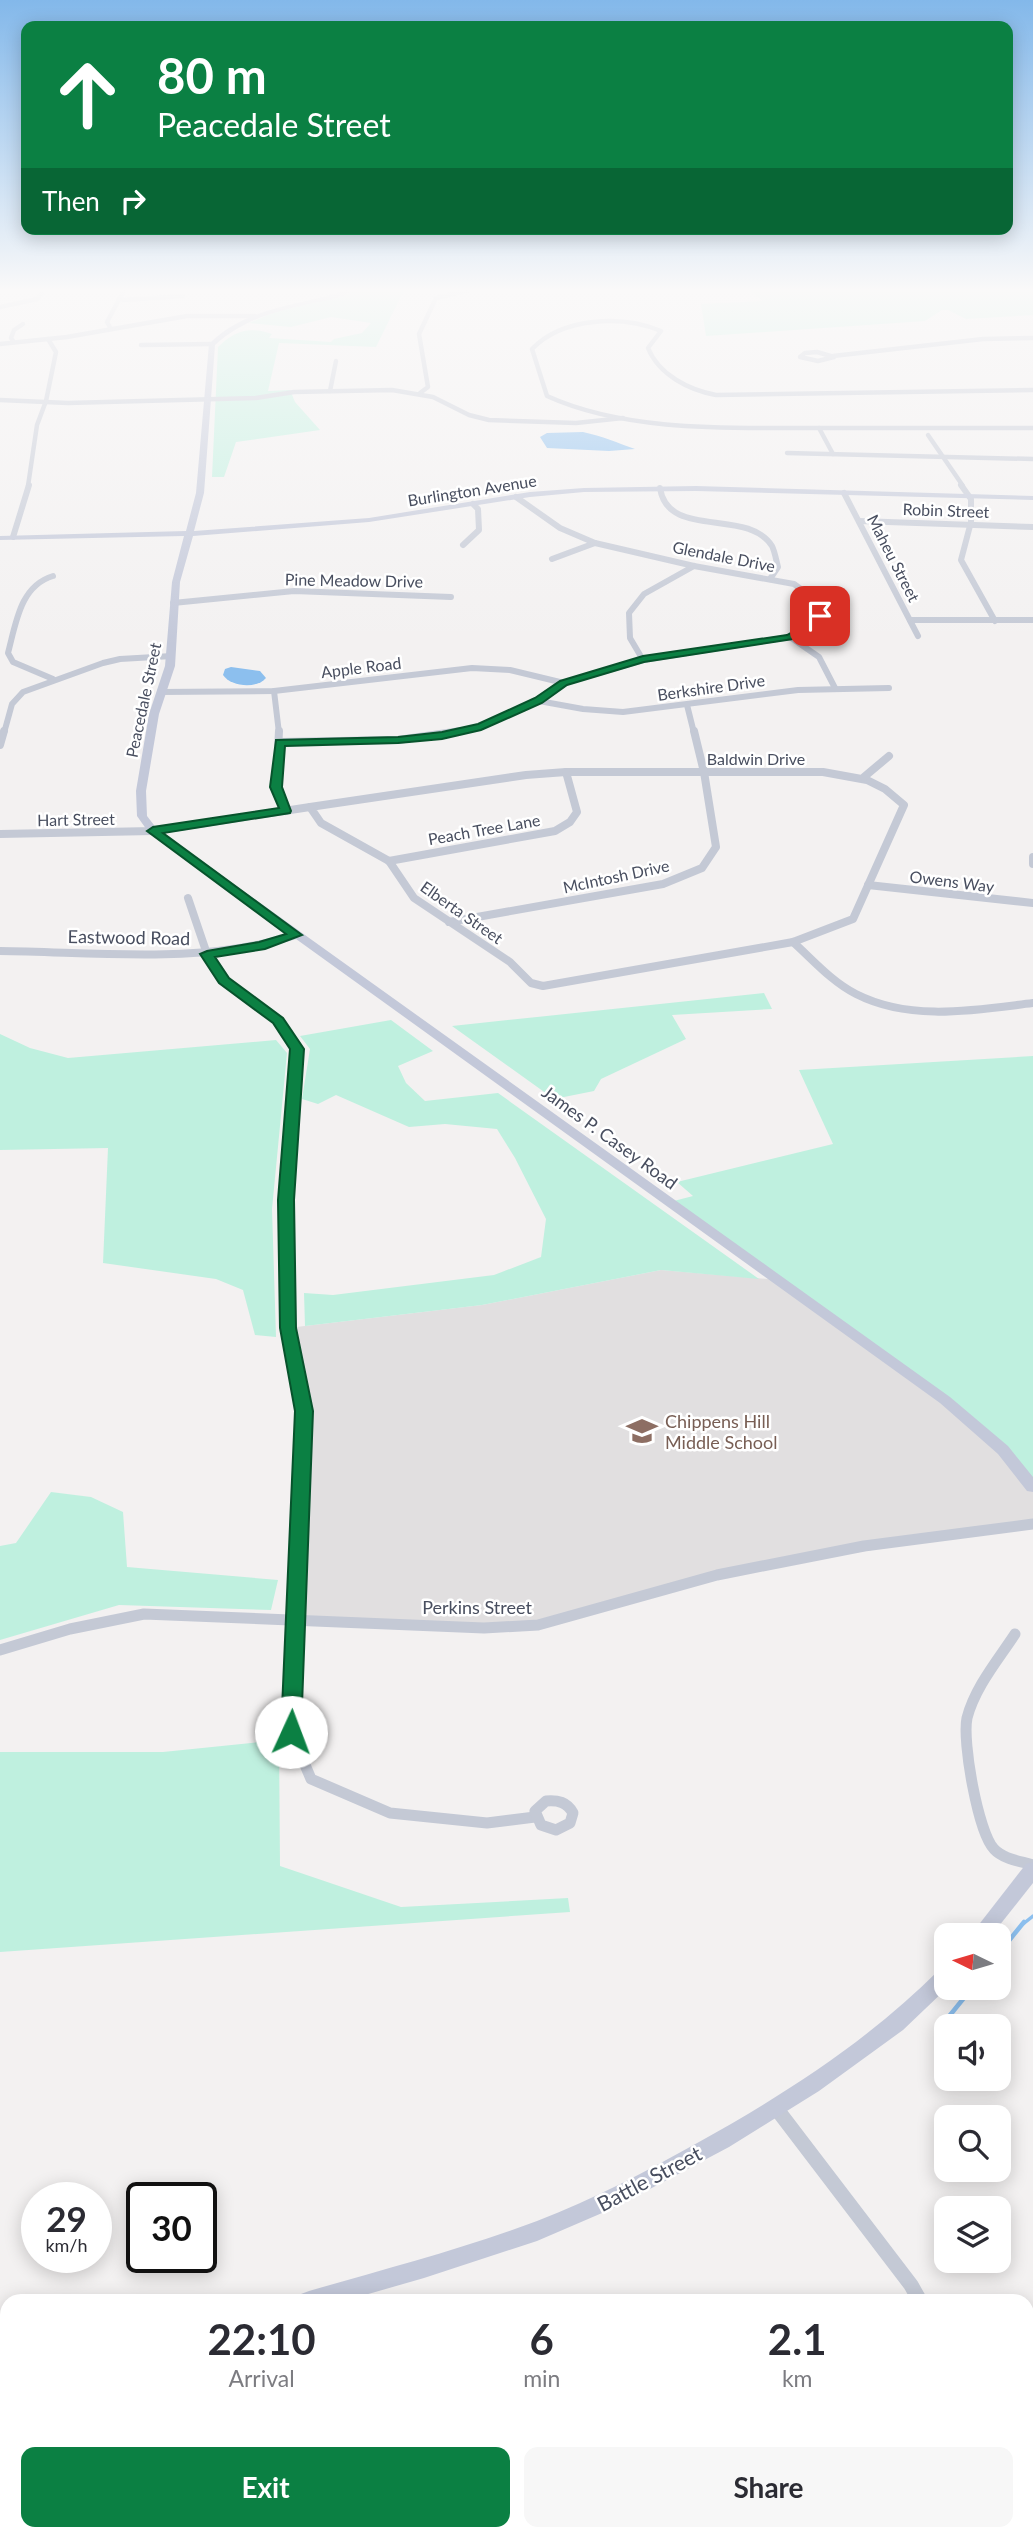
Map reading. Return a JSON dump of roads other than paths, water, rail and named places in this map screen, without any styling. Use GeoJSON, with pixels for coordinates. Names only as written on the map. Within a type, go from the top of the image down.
{"type":"FeatureCollection","features":[{"type":"Feature","properties":{"kind":"main road","name":"Peacedale Street"},"geometry":{"type":"LineString","coordinates":[[153,831],[142,816],[141,791],[154,714],[172,656],[173,603],[188,532],[200,493],[205,409]]}},
{"type":"Feature","properties":{"kind":"main road","name":"Burlington Avenue"},"geometry":{"type":"LineString","coordinates":[[0,538],[188,532],[361,521],[575,490],[660,488],[1033,498]]}},
{"type":"Feature","properties":{"kind":"main road","name":"James P. Casey Road"},"geometry":{"type":"LineString","coordinates":[[153,831],[945,1399],[1003,1450],[1033,1487]]}},
{"type":"Feature","properties":{"kind":"main road"},"geometry":{"type":"LineString","coordinates":[[989,1923],[1033,1867]]}},
{"type":"Feature","properties":{"kind":"main road","name":"Battle Street"},"geometry":{"type":"LineString","coordinates":[[333,2294],[475,2252],[584,2212],[637,2187],[776,2108],[869,2048],[934,1988]]}},
{"type":"Feature","properties":{"kind":"street"},"geometry":{"type":"LineString","coordinates":[[13,537],[31,478],[37,425],[43,409]]}},
{"type":"Feature","properties":{"kind":"street"},"geometry":{"type":"LineString","coordinates":[[455,409],[489,420],[596,422],[627,416]]}},
{"type":"Feature","properties":{"kind":"street"},"geometry":{"type":"LineString","coordinates":[[580,409],[705,427],[1033,428]]}},
{"type":"Feature","properties":{"kind":"street"},"geometry":{"type":"LineString","coordinates":[[901,427],[928,435],[946,428]]}},
{"type":"Feature","properties":{"kind":"street"},"geometry":{"type":"LineString","coordinates":[[819,428],[833,454]]}},
{"type":"Feature","properties":{"kind":"street"},"geometry":{"type":"LineString","coordinates":[[928,435],[970,497],[970,524],[961,555],[962,565],[995,621]]}},
{"type":"Feature","properties":{"kind":"street"},"geometry":{"type":"LineString","coordinates":[[788,453],[1033,458]]}},
{"type":"Feature","properties":{"kind":"street"},"geometry":{"type":"LineString","coordinates":[[660,488],[663,503],[673,512],[739,527],[757,534],[771,544],[778,567],[770,579]]}},
{"type":"Feature","properties":{"kind":"street","name":"Maheu Street"},"geometry":{"type":"LineString","coordinates":[[844,493],[918,636]]}},
{"type":"Feature","properties":{"kind":"street","name":"Glendale Drive"},"geometry":{"type":"LineString","coordinates":[[280,743],[398,740],[481,727],[539,701],[564,683],[643,660],[790,637],[816,623],[820,616],[820,610],[812,597],[794,584],[694,566],[595,543],[560,528],[516,497]]}},
{"type":"Feature","properties":{"kind":"street"},"geometry":{"type":"LineString","coordinates":[[463,545],[480,530],[478,509],[473,504]]}},
{"type":"Feature","properties":{"kind":"street","name":"Robin Street"},"geometry":{"type":"LineString","coordinates":[[859,521],[1032,528]]}},
{"type":"Feature","properties":{"kind":"street"},"geometry":{"type":"LineString","coordinates":[[552,559],[595,543]]}},
{"type":"Feature","properties":{"kind":"street"},"geometry":{"type":"LineString","coordinates":[[643,660],[630,639],[629,613],[644,594],[694,566]]}},
{"type":"Feature","properties":{"kind":"street"},"geometry":{"type":"LineString","coordinates":[[53,576],[41,580],[23,600],[8,653],[13,662],[53,679]]}},
{"type":"Feature","properties":{"kind":"street","name":"Pine Meadow Drive"},"geometry":{"type":"LineString","coordinates":[[173,603],[293,591],[451,597]]}},
{"type":"Feature","properties":{"kind":"street"},"geometry":{"type":"LineString","coordinates":[[910,620],[1033,620]]}},
{"type":"Feature","properties":{"kind":"street"},"geometry":{"type":"LineString","coordinates":[[790,637],[810,647],[828,667],[835,688]]}},
{"type":"Feature","properties":{"kind":"street"},"geometry":{"type":"LineString","coordinates":[[0,745],[12,704],[23,692],[53,679],[120,659],[172,656]]}},
{"type":"Feature","properties":{"kind":"street","name":"Apple Road"},"geometry":{"type":"LineString","coordinates":[[160,692],[274,691],[472,668],[510,670],[564,683]]}},
{"type":"Feature","properties":{"kind":"street","name":"Berkshire Drive"},"geometry":{"type":"LineString","coordinates":[[539,701],[583,709],[623,712],[764,694],[835,688],[889,688]]}},
{"type":"Feature","properties":{"kind":"street"},"geometry":{"type":"LineString","coordinates":[[274,691],[280,743],[276,787],[286,811]]}},
{"type":"Feature","properties":{"kind":"street","name":"McIntosh Drive"},"geometry":{"type":"LineString","coordinates":[[449,922],[663,884],[702,869],[716,847],[704,772],[687,705]]}},
{"type":"Feature","properties":{"kind":"street"},"geometry":{"type":"LineString","coordinates":[[864,777],[888,756]]}},
{"type":"Feature","properties":{"kind":"street","name":"Baldwin Drive"},"geometry":{"type":"LineString","coordinates":[[153,831],[526,775],[566,772],[823,772],[864,777],[890,790],[904,805],[853,919],[793,942],[537,986]]}},
{"type":"Feature","properties":{"kind":"street","name":"Peach Tree Lane"},"geometry":{"type":"LineString","coordinates":[[389,861],[555,831],[570,822],[577,812],[566,772]]}},
{"type":"Feature","properties":{"kind":"street","name":"Elberta Street"},"geometry":{"type":"LineString","coordinates":[[310,807],[321,823],[389,861],[414,898],[510,962],[537,986]]}},
{"type":"Feature","properties":{"kind":"street","name":"Hart Street"},"geometry":{"type":"LineString","coordinates":[[0,834],[153,831]]}},
{"type":"Feature","properties":{"kind":"street"},"geometry":{"type":"LineString","coordinates":[[1033,857],[1033,864]]}},
{"type":"Feature","properties":{"kind":"street","name":"Owens Way"},"geometry":{"type":"LineString","coordinates":[[868,885],[1033,903]]}},
{"type":"Feature","properties":{"kind":"street"},"geometry":{"type":"LineString","coordinates":[[188,898],[207,954],[224,980],[278,1021],[297,1049],[286,1200],[288,1328],[304,1411],[291,1732],[311,1779],[390,1813],[487,1823],[535,1817]]}},
{"type":"Feature","properties":{"kind":"street","name":"Eastwood Road"},"geometry":{"type":"LineString","coordinates":[[0,951],[207,954],[261,946],[296,935]]}},
{"type":"Feature","properties":{"kind":"street"},"geometry":{"type":"LineString","coordinates":[[793,942],[837,982],[858,995],[892,1006],[934,1013],[1033,1003]]}},
{"type":"Feature","properties":{"kind":"street","name":"Perkins Street"},"geometry":{"type":"LineString","coordinates":[[0,1650],[70,1629],[144,1614],[484,1628],[538,1625],[717,1575],[864,1546],[1033,1524]]}},
{"type":"Feature","properties":{"kind":"street"},"geometry":{"type":"LineString","coordinates":[[1015,1634],[988,1675],[966,1720],[967,1755],[991,1846],[1001,1856],[1033,1867]]}},
{"type":"Feature","properties":{"kind":"street"},"geometry":{"type":"LineString","coordinates":[[776,2108],[916,2294]]}},
{"type":"Feature","properties":{"kind":"water"},"geometry":{"type":"Polygon","coordinates":[[[583,432],[635,449],[609,451],[547,448],[540,437],[547,433],[583,432]]]}},
{"type":"Feature","properties":{"kind":"water"},"geometry":{"type":"Polygon","coordinates":[[[231,667],[260,671],[266,678],[257,684],[238,684],[223,675],[225,669],[231,667]]]}},
{"type":"Feature","properties":{"kind":"waterway"},"geometry":{"type":"LineString","coordinates":[[1023,1924],[1033,1916]]}},
{"type":"Feature","properties":{"kind":"waterway"},"geometry":{"type":"LineString","coordinates":[[1012,1937],[1024,1922]]}},
{"type":"Feature","properties":{"kind":"waterway"},"geometry":{"type":"LineString","coordinates":[[951,2014],[962,2000]]}},
{"type":"Feature","properties":{"kind":"place","name":"Chippens Hill Middle School"},"geometry":{"type":"Point","coordinates":[642,1431]}}]}
